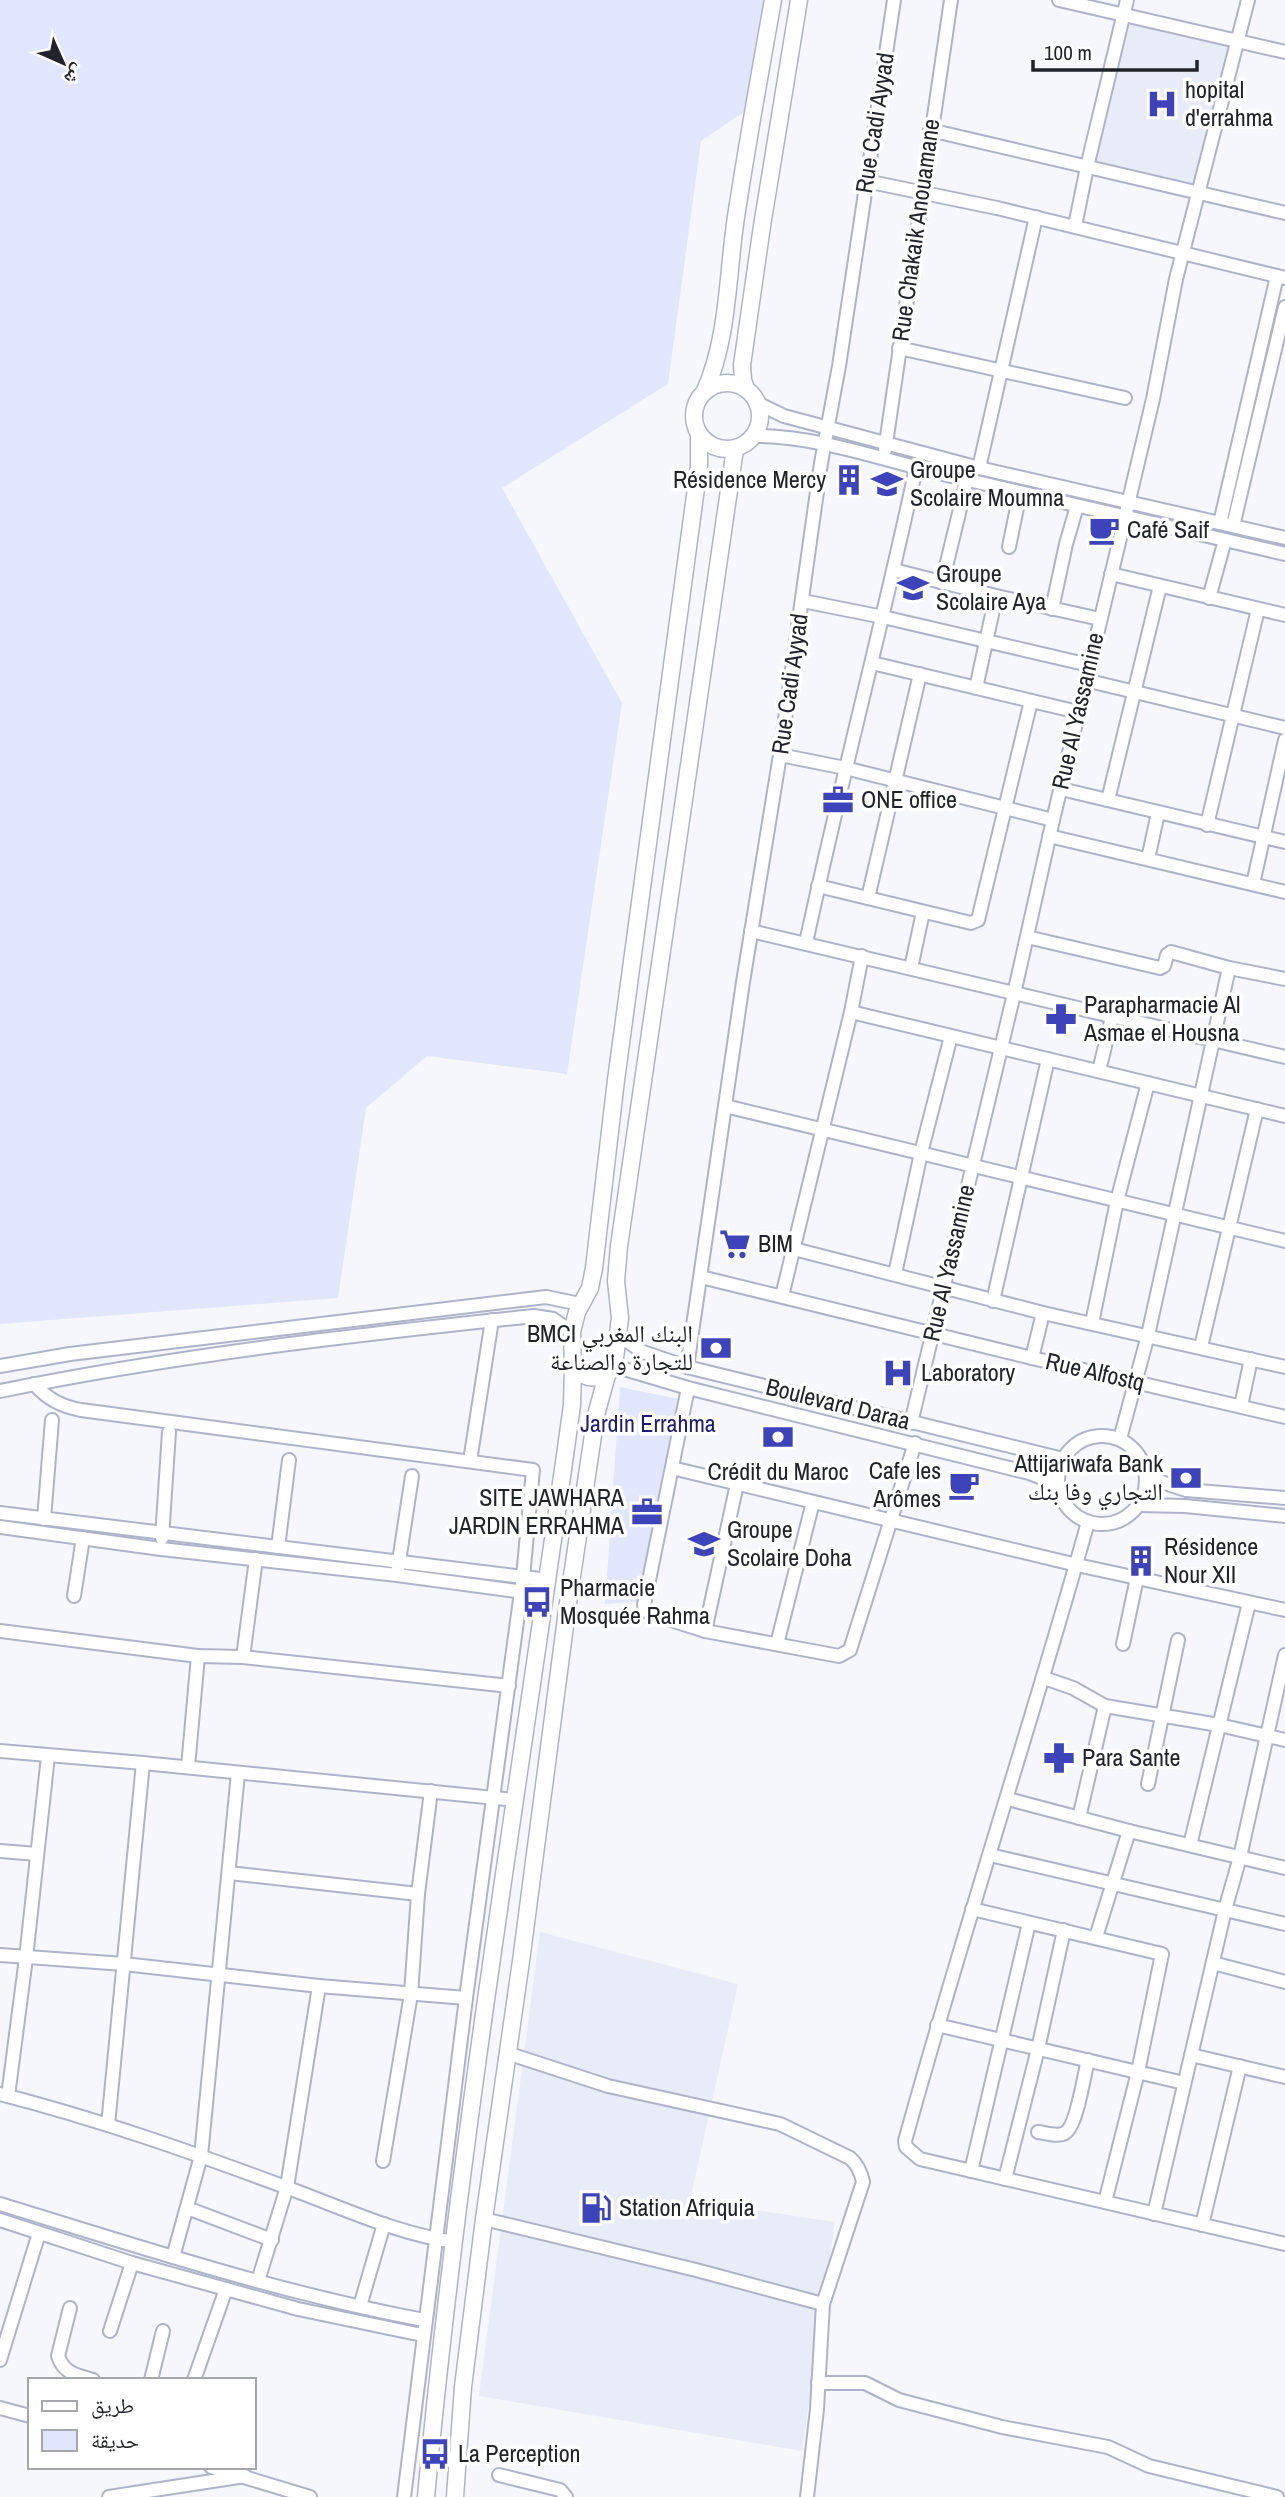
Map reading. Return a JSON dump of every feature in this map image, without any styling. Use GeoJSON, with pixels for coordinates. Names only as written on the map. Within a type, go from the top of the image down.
{"type":"FeatureCollection","features":[{"type":"Feature","properties":{"kind":"main road"},"geometry":{"type":"LineString","coordinates":[[426,2497],[437,2375],[480,2038],[572,1405],[572,1332],[580,1304],[590,1288],[594,1268],[617,1066],[698,479],[699,435],[693,415],[718,357],[723,332],[736,220],[773,0]]}},
{"type":"Feature","properties":{"kind":"main road"},"geometry":{"type":"LineString","coordinates":[[699,435],[716,448],[735,449],[754,436],[760,420],[757,403],[746,389],[743,380],[742,365],[799,0]]}},
{"type":"Feature","properties":{"kind":"main road"},"geometry":{"type":"LineString","coordinates":[[705,391],[724,383],[746,389]]}},
{"type":"Feature","properties":{"kind":"main road"},"geometry":{"type":"LineString","coordinates":[[455,2497],[463,2387],[484,2219],[596,1415],[611,1371],[618,1335],[620,1310],[616,1269],[735,449]]}},
{"type":"Feature","properties":{"kind":"main road"},"geometry":{"type":"LineString","coordinates":[[590,1288],[597,1283],[606,1283],[613,1288],[617,1296]]}},
{"type":"Feature","properties":{"kind":"main road"},"geometry":{"type":"LineString","coordinates":[[573,1367],[588,1378],[600,1378],[611,1371]]}},
{"type":"Feature","properties":{"kind":"street","name":"Rue Cadi Ayyad"},"geometry":{"type":"LineString","coordinates":[[687,1367],[894,0]]}},
{"type":"Feature","properties":{"kind":"street","name":"Rue Chakaik Anouamane"},"geometry":{"type":"LineString","coordinates":[[883,460],[951,0]]}},
{"type":"Feature","properties":{"kind":"street"},"geometry":{"type":"LineString","coordinates":[[1059,0],[1285,52]]}},
{"type":"Feature","properties":{"kind":"street"},"geometry":{"type":"LineString","coordinates":[[1075,226],[1127,0]]}},
{"type":"Feature","properties":{"kind":"street","name":"Rue Al Yassamine"},"geometry":{"type":"LineString","coordinates":[[911,1423],[1153,399],[1183,253],[1248,0]]}},
{"type":"Feature","properties":{"kind":"street"},"geometry":{"type":"LineString","coordinates":[[930,130],[1285,213]]}},
{"type":"Feature","properties":{"kind":"street"},"geometry":{"type":"LineString","coordinates":[[866,181],[1075,226],[1281,277],[1226,524]]}},
{"type":"Feature","properties":{"kind":"street"},"geometry":{"type":"LineString","coordinates":[[979,468],[1036,217]]}},
{"type":"Feature","properties":{"kind":"street"},"geometry":{"type":"LineString","coordinates":[[1226,524],[1285,307]]}},
{"type":"Feature","properties":{"kind":"street"},"geometry":{"type":"LineString","coordinates":[[899,348],[1125,398]]}},
{"type":"Feature","properties":{"kind":"street"},"geometry":{"type":"LineString","coordinates":[[757,403],[784,416],[979,468],[1285,538]]}},
{"type":"Feature","properties":{"kind":"street"},"geometry":{"type":"LineString","coordinates":[[754,436],[783,437],[825,445],[1020,494],[1285,554]]}},
{"type":"Feature","properties":{"kind":"street"},"geometry":{"type":"LineString","coordinates":[[806,943],[916,468]]}},
{"type":"Feature","properties":{"kind":"street"},"geometry":{"type":"LineString","coordinates":[[942,583],[967,480]]}},
{"type":"Feature","properties":{"kind":"street"},"geometry":{"type":"LineString","coordinates":[[1009,547],[1020,494]]}},
{"type":"Feature","properties":{"kind":"street"},"geometry":{"type":"LineString","coordinates":[[1052,609],[1077,506]]}},
{"type":"Feature","properties":{"kind":"street"},"geometry":{"type":"LineString","coordinates":[[1209,598],[1225,540]]}},
{"type":"Feature","properties":{"kind":"street"},"geometry":{"type":"LineString","coordinates":[[894,570],[1100,619]]}},
{"type":"Feature","properties":{"kind":"street"},"geometry":{"type":"LineString","coordinates":[[1111,574],[1285,615]]}},
{"type":"Feature","properties":{"kind":"street"},"geometry":{"type":"LineString","coordinates":[[1108,800],[1160,586]]}},
{"type":"Feature","properties":{"kind":"street"},"geometry":{"type":"LineString","coordinates":[[976,688],[996,596]]}},
{"type":"Feature","properties":{"kind":"street"},"geometry":{"type":"LineString","coordinates":[[803,601],[987,640],[1089,665]]}},
{"type":"Feature","properties":{"kind":"street"},"geometry":{"type":"LineString","coordinates":[[1207,825],[1258,609]]}},
{"type":"Feature","properties":{"kind":"street"},"geometry":{"type":"LineString","coordinates":[[872,663],[1078,712]]}},
{"type":"Feature","properties":{"kind":"street"},"geometry":{"type":"LineString","coordinates":[[868,898],[920,674]]}},
{"type":"Feature","properties":{"kind":"street"},"geometry":{"type":"LineString","coordinates":[[1085,680],[1285,729]]}},
{"type":"Feature","properties":{"kind":"street"},"geometry":{"type":"LineString","coordinates":[[818,886],[971,923],[978,920],[1031,701]]}},
{"type":"Feature","properties":{"kind":"street"},"geometry":{"type":"LineString","coordinates":[[1253,884],[1285,740]]}},
{"type":"Feature","properties":{"kind":"street"},"geometry":{"type":"LineString","coordinates":[[780,755],[845,768],[1053,820]]}},
{"type":"Feature","properties":{"kind":"street"},"geometry":{"type":"LineString","coordinates":[[1061,789],[1285,842]]}},
{"type":"Feature","properties":{"kind":"street"},"geometry":{"type":"LineString","coordinates":[[1148,859],[1158,813]]}},
{"type":"Feature","properties":{"kind":"street"},"geometry":{"type":"LineString","coordinates":[[1049,836],[1285,892]]}},
{"type":"Feature","properties":{"kind":"street"},"geometry":{"type":"LineString","coordinates":[[911,968],[923,912]]}},
{"type":"Feature","properties":{"kind":"street"},"geometry":{"type":"LineString","coordinates":[[751,931],[1285,1057]]}},
{"type":"Feature","properties":{"kind":"street"},"geometry":{"type":"LineString","coordinates":[[1027,937],[1160,968],[1164,966],[1167,955],[1171,952],[1229,968],[1285,979]]}},
{"type":"Feature","properties":{"kind":"street"},"geometry":{"type":"LineString","coordinates":[[782,1296],[851,1012],[862,956]]}},
{"type":"Feature","properties":{"kind":"street"},"geometry":{"type":"LineString","coordinates":[[1120,1439],[1148,1335],[1229,968]]}},
{"type":"Feature","properties":{"kind":"street"},"geometry":{"type":"LineString","coordinates":[[851,1012],[1285,1116]]}},
{"type":"Feature","properties":{"kind":"street"},"geometry":{"type":"LineString","coordinates":[[1099,1071],[1112,1017]]}},
{"type":"Feature","properties":{"kind":"street"},"geometry":{"type":"LineString","coordinates":[[895,1274],[921,1153],[951,1036]]}},
{"type":"Feature","properties":{"kind":"street"},"geometry":{"type":"LineString","coordinates":[[993,1301],[1048,1059]]}},
{"type":"Feature","properties":{"kind":"street"},"geometry":{"type":"LineString","coordinates":[[1092,1323],[1117,1201],[1148,1083]]}},
{"type":"Feature","properties":{"kind":"street"},"geometry":{"type":"LineString","coordinates":[[725,1106],[1285,1241]]}},
{"type":"Feature","properties":{"kind":"street"},"geometry":{"type":"LineString","coordinates":[[1201,1347],[1257,1109]]}},
{"type":"Feature","properties":{"kind":"street"},"geometry":{"type":"LineString","coordinates":[[794,1249],[993,1301],[1285,1367]]}},
{"type":"Feature","properties":{"kind":"street","name":"Rue Alfostq"},"geometry":{"type":"LineString","coordinates":[[701,1277],[1285,1417]]}},
{"type":"Feature","properties":{"kind":"street"},"geometry":{"type":"LineString","coordinates":[[0,1366],[70,1354],[546,1297],[580,1304]]}},
{"type":"Feature","properties":{"kind":"street"},"geometry":{"type":"LineString","coordinates":[[1032,1358],[1043,1313]]}},
{"type":"Feature","properties":{"kind":"street"},"geometry":{"type":"LineString","coordinates":[[0,1391],[141,1365],[371,1333],[492,1320],[540,1316],[560,1322],[572,1332]]}},
{"type":"Feature","properties":{"kind":"street"},"geometry":{"type":"LineString","coordinates":[[470,1461],[492,1320]]}},
{"type":"Feature","properties":{"kind":"street","name":"Boulevard Daraa"},"geometry":{"type":"LineString","coordinates":[[618,1335],[643,1352],[687,1367],[1063,1459]]}},
{"type":"Feature","properties":{"kind":"street"},"geometry":{"type":"LineString","coordinates":[[1241,1406],[1251,1359]]}},
{"type":"Feature","properties":{"kind":"street","name":"Boulevard Daraa"},"geometry":{"type":"LineString","coordinates":[[611,1371],[915,1443],[1029,1473],[1058,1484]]}},
{"type":"Feature","properties":{"kind":"street"},"geometry":{"type":"LineString","coordinates":[[34,1384],[48,1398],[81,1410],[533,1470],[522,1591],[422,2335],[404,2497]]}},
{"type":"Feature","properties":{"kind":"street"},"geometry":{"type":"LineString","coordinates":[[688,1388],[644,1605],[646,1611],[652,1614],[705,1631],[839,1656],[850,1650],[915,1443]]}},
{"type":"Feature","properties":{"kind":"street"},"geometry":{"type":"LineString","coordinates":[[44,1519],[52,1420]]}},
{"type":"Feature","properties":{"kind":"street"},"geometry":{"type":"LineString","coordinates":[[161,1549],[169,1432]]}},
{"type":"Feature","properties":{"kind":"street"},"geometry":{"type":"LineString","coordinates":[[1107,1436],[1120,1439],[1139,1454],[1146,1477],[1143,1496],[1132,1512],[1116,1522],[1107,1524],[1080,1519],[1067,1508],[1058,1484],[1063,1459],[1074,1446],[1086,1438],[1107,1436]]}},
{"type":"Feature","properties":{"kind":"street"},"geometry":{"type":"LineString","coordinates":[[278,1547],[289,1460]]}},
{"type":"Feature","properties":{"kind":"street"},"geometry":{"type":"LineString","coordinates":[[672,1468],[1077,1565],[1285,1610]]}},
{"type":"Feature","properties":{"kind":"street"},"geometry":{"type":"LineString","coordinates":[[397,1575],[412,1476]]}},
{"type":"Feature","properties":{"kind":"street"},"geometry":{"type":"LineString","coordinates":[[1146,1477],[1186,1490],[1285,1498]]}},
{"type":"Feature","properties":{"kind":"street"},"geometry":{"type":"LineString","coordinates":[[705,1631],[737,1483]]}},
{"type":"Feature","properties":{"kind":"street"},"geometry":{"type":"LineString","coordinates":[[777,1644],[813,1502]]}},
{"type":"Feature","properties":{"kind":"street"},"geometry":{"type":"LineString","coordinates":[[1138,1505],[1185,1506],[1285,1516]]}},
{"type":"Feature","properties":{"kind":"street"},"geometry":{"type":"LineString","coordinates":[[0,1513],[523,1577],[547,1588]]}},
{"type":"Feature","properties":{"kind":"street"},"geometry":{"type":"LineString","coordinates":[[1088,1522],[1044,1678],[937,2025],[905,2141],[906,2147],[920,2159],[1285,2244]]}},
{"type":"Feature","properties":{"kind":"street"},"geometry":{"type":"LineString","coordinates":[[0,1527],[161,1549],[522,1591],[547,1588]]}},
{"type":"Feature","properties":{"kind":"street"},"geometry":{"type":"LineString","coordinates":[[74,1597],[83,1538]]}},
{"type":"Feature","properties":{"kind":"street"},"geometry":{"type":"LineString","coordinates":[[243,1657],[256,1559]]}},
{"type":"Feature","properties":{"kind":"street"},"geometry":{"type":"LineString","coordinates":[[1122,1644],[1137,1578]]}},
{"type":"Feature","properties":{"kind":"street"},"geometry":{"type":"LineString","coordinates":[[1190,1845],[1249,1603]]}},
{"type":"Feature","properties":{"kind":"street"},"geometry":{"type":"LineString","coordinates":[[0,1631],[198,1656],[243,1657],[509,1686]]}},
{"type":"Feature","properties":{"kind":"street"},"geometry":{"type":"LineString","coordinates":[[1148,1784],[1178,1640]]}},
{"type":"Feature","properties":{"kind":"street"},"geometry":{"type":"LineString","coordinates":[[1154,2214],[1225,1910],[1240,1857],[1285,1655]]}},
{"type":"Feature","properties":{"kind":"street"},"geometry":{"type":"LineString","coordinates":[[188,1768],[198,1656]]}},
{"type":"Feature","properties":{"kind":"street"},"geometry":{"type":"LineString","coordinates":[[1044,1678],[1073,1688],[1105,1706],[1219,1725],[1285,1740]]}},
{"type":"Feature","properties":{"kind":"street"},"geometry":{"type":"LineString","coordinates":[[1079,1818],[1105,1706]]}},
{"type":"Feature","properties":{"kind":"street"},"geometry":{"type":"LineString","coordinates":[[0,1751],[515,1800]]}},
{"type":"Feature","properties":{"kind":"street"},"geometry":{"type":"LineString","coordinates":[[48,1756],[26,1958],[4,2095],[108,2125],[201,2156],[384,2224],[455,2242]]}},
{"type":"Feature","properties":{"kind":"street"},"geometry":{"type":"LineString","coordinates":[[108,2125],[143,1763]]}},
{"type":"Feature","properties":{"kind":"street"},"geometry":{"type":"LineString","coordinates":[[173,2257],[201,2156],[237,1773]]}},
{"type":"Feature","properties":{"kind":"street"},"geometry":{"type":"LineString","coordinates":[[383,2161],[411,1994],[418,1894],[431,1791]]}},
{"type":"Feature","properties":{"kind":"street"},"geometry":{"type":"LineString","coordinates":[[1007,1799],[1285,1868]]}},
{"type":"Feature","properties":{"kind":"street"},"geometry":{"type":"LineString","coordinates":[[1096,1937],[1129,1831]]}},
{"type":"Feature","properties":{"kind":"street"},"geometry":{"type":"LineString","coordinates":[[0,1851],[37,1854]]}},
{"type":"Feature","properties":{"kind":"street"},"geometry":{"type":"LineString","coordinates":[[990,1855],[1285,1924]]}},
{"type":"Feature","properties":{"kind":"street"},"geometry":{"type":"LineString","coordinates":[[229,1873],[418,1894]]}},
{"type":"Feature","properties":{"kind":"street"},"geometry":{"type":"LineString","coordinates":[[972,1909],[1160,1952],[1163,1957],[1138,2072],[1105,2202]]}},
{"type":"Feature","properties":{"kind":"street"},"geometry":{"type":"LineString","coordinates":[[971,2171],[1029,1923]]}},
{"type":"Feature","properties":{"kind":"street"},"geometry":{"type":"LineString","coordinates":[[1005,2179],[1038,2049],[1064,1930]]}},
{"type":"Feature","properties":{"kind":"street"},"geometry":{"type":"LineString","coordinates":[[0,1955],[124,1964],[319,1986],[466,1998]]}},
{"type":"Feature","properties":{"kind":"street"},"geometry":{"type":"LineString","coordinates":[[1213,1963],[1285,1982]]}},
{"type":"Feature","properties":{"kind":"street"},"geometry":{"type":"LineString","coordinates":[[258,2281],[287,2188],[319,1986]]}},
{"type":"Feature","properties":{"kind":"street"},"geometry":{"type":"LineString","coordinates":[[937,2025],[1184,2083]]}},
{"type":"Feature","properties":{"kind":"street"},"geometry":{"type":"LineString","coordinates":[[507,2053],[608,2086],[780,2124],[850,2158],[862,2173],[863,2182],[824,2304],[807,2497]]}},
{"type":"Feature","properties":{"kind":"street"},"geometry":{"type":"LineString","coordinates":[[1191,2055],[1285,2077]]}},
{"type":"Feature","properties":{"kind":"street"},"geometry":{"type":"LineString","coordinates":[[1038,2132],[1061,2134],[1067,2131],[1073,2120],[1087,2060]]}},
{"type":"Feature","properties":{"kind":"street"},"geometry":{"type":"LineString","coordinates":[[1202,2225],[1240,2066]]}},
{"type":"Feature","properties":{"kind":"street"},"geometry":{"type":"LineString","coordinates":[[0,2204],[133,2247],[258,2281],[424,2320]]}},
{"type":"Feature","properties":{"kind":"street"},"geometry":{"type":"LineString","coordinates":[[187,2208],[272,2240]]}},
{"type":"Feature","properties":{"kind":"street"},"geometry":{"type":"LineString","coordinates":[[484,2219],[824,2304]]}},
{"type":"Feature","properties":{"kind":"street"},"geometry":{"type":"LineString","coordinates":[[0,2220],[132,2263],[226,2289],[322,2315],[422,2335]]}},
{"type":"Feature","properties":{"kind":"street"},"geometry":{"type":"LineString","coordinates":[[360,2306],[384,2224]]}},
{"type":"Feature","properties":{"kind":"street"},"geometry":{"type":"LineString","coordinates":[[1,2354],[38,2234]]}},
{"type":"Feature","properties":{"kind":"street"},"geometry":{"type":"LineString","coordinates":[[110,2331],[132,2263]]}},
{"type":"Feature","properties":{"kind":"street"},"geometry":{"type":"LineString","coordinates":[[195,2378],[226,2289]]}},
{"type":"Feature","properties":{"kind":"street"},"geometry":{"type":"LineString","coordinates":[[70,2308],[58,2357],[68,2372],[87,2378]]}},
{"type":"Feature","properties":{"kind":"street"},"geometry":{"type":"LineString","coordinates":[[151,2378],[163,2331]]}},
{"type":"Feature","properties":{"kind":"street"},"geometry":{"type":"LineString","coordinates":[[818,2383],[866,2383],[899,2400],[1002,2427],[1108,2447],[1159,2469],[1277,2497]]}},
{"type":"Feature","properties":{"kind":"street"},"geometry":{"type":"LineString","coordinates":[[0,2408],[28,2415]]}},
{"type":"Feature","properties":{"kind":"street"},"geometry":{"type":"LineString","coordinates":[[219,2469],[310,2497]]}},
{"type":"Feature","properties":{"kind":"street"},"geometry":{"type":"LineString","coordinates":[[499,2475],[560,2490],[566,2497]]}},
{"type":"Feature","properties":{"kind":"street"},"geometry":{"type":"LineString","coordinates":[[109,2497],[245,2476]]}},
{"type":"Feature","properties":{"kind":"shaded area","name":"hopital d'errahma"},"geometry":{"type":"Polygon","coordinates":[[[1124,16],[1235,42],[1200,190],[1088,165],[1124,16]]]}},
{"type":"Feature","properties":{"kind":"shaded area"},"geometry":{"type":"Polygon","coordinates":[[[540,1932],[738,1984],[690,2200],[835,2222],[802,2451],[479,2396],[540,1932]]]}},
{"type":"Feature","properties":{"kind":"green space"},"geometry":{"type":"Polygon","coordinates":[[[0,0],[764,0],[747,110],[701,141],[668,384],[502,488],[622,703],[567,1074],[427,1056],[366,1108],[338,1298],[0,1324],[0,0]]]}},
{"type":"Feature","properties":{"kind":"green space","name":"Jardin Errahma"},"geometry":{"type":"Polygon","coordinates":[[[620,1387],[684,1400],[641,1601],[605,1604],[620,1387]]]}},
{"type":"Feature","properties":{"kind":"place","name":"hopital d'errahma"},"geometry":{"type":"Point","coordinates":[1162,104]}},
{"type":"Feature","properties":{"kind":"place","name":"Résidence Mercy"},"geometry":{"type":"Point","coordinates":[849,480]}},
{"type":"Feature","properties":{"kind":"place","name":"Groupe Scolaire Moumna"},"geometry":{"type":"Point","coordinates":[887,484]}},
{"type":"Feature","properties":{"kind":"place","name":"Café Saif"},"geometry":{"type":"Point","coordinates":[1104,530]}},
{"type":"Feature","properties":{"kind":"place","name":"Groupe Scolaire Aya"},"geometry":{"type":"Point","coordinates":[913,588]}},
{"type":"Feature","properties":{"kind":"place","name":"ONE office"},"geometry":{"type":"Point","coordinates":[838,800]}},
{"type":"Feature","properties":{"kind":"place","name":"Parapharmacie Al Asmae el Housna"},"geometry":{"type":"Point","coordinates":[1061,1019]}},
{"type":"Feature","properties":{"kind":"place","name":"BIM"},"geometry":{"type":"Point","coordinates":[735,1244]}},
{"type":"Feature","properties":{"kind":"place","name":"BMCI البنك المغربي للتجارة والصناعة"},"geometry":{"type":"Point","coordinates":[716,1348]}},
{"type":"Feature","properties":{"kind":"place","name":"Laboratory"},"geometry":{"type":"Point","coordinates":[898,1373]}},
{"type":"Feature","properties":{"kind":"place","name":"Crédit du Maroc"},"geometry":{"type":"Point","coordinates":[778,1437]}},
{"type":"Feature","properties":{"kind":"place","name":"Attijariwafa Bank التجاري وفا بنك"},"geometry":{"type":"Point","coordinates":[1186,1478]}},
{"type":"Feature","properties":{"kind":"place","name":"Cafe les Arômes"},"geometry":{"type":"Point","coordinates":[964,1485]}},
{"type":"Feature","properties":{"kind":"place","name":"SITE JAWHARA JARDIN ERRAHMA"},"geometry":{"type":"Point","coordinates":[647,1512]}},
{"type":"Feature","properties":{"kind":"place","name":"Groupe Scolaire Doha"},"geometry":{"type":"Point","coordinates":[704,1544]}},
{"type":"Feature","properties":{"kind":"place","name":"Résidence Nour XII"},"geometry":{"type":"Point","coordinates":[1141,1561]}},
{"type":"Feature","properties":{"kind":"place","name":"Pharmacie Mosquée Rahma"},"geometry":{"type":"Point","coordinates":[537,1602]}},
{"type":"Feature","properties":{"kind":"place","name":"Para Sante"},"geometry":{"type":"Point","coordinates":[1059,1758]}},
{"type":"Feature","properties":{"kind":"place","name":"Station Afriquia"},"geometry":{"type":"Point","coordinates":[596,2208]}},
{"type":"Feature","properties":{"kind":"place","name":"La Perception"},"geometry":{"type":"Point","coordinates":[435,2454]}}]}
